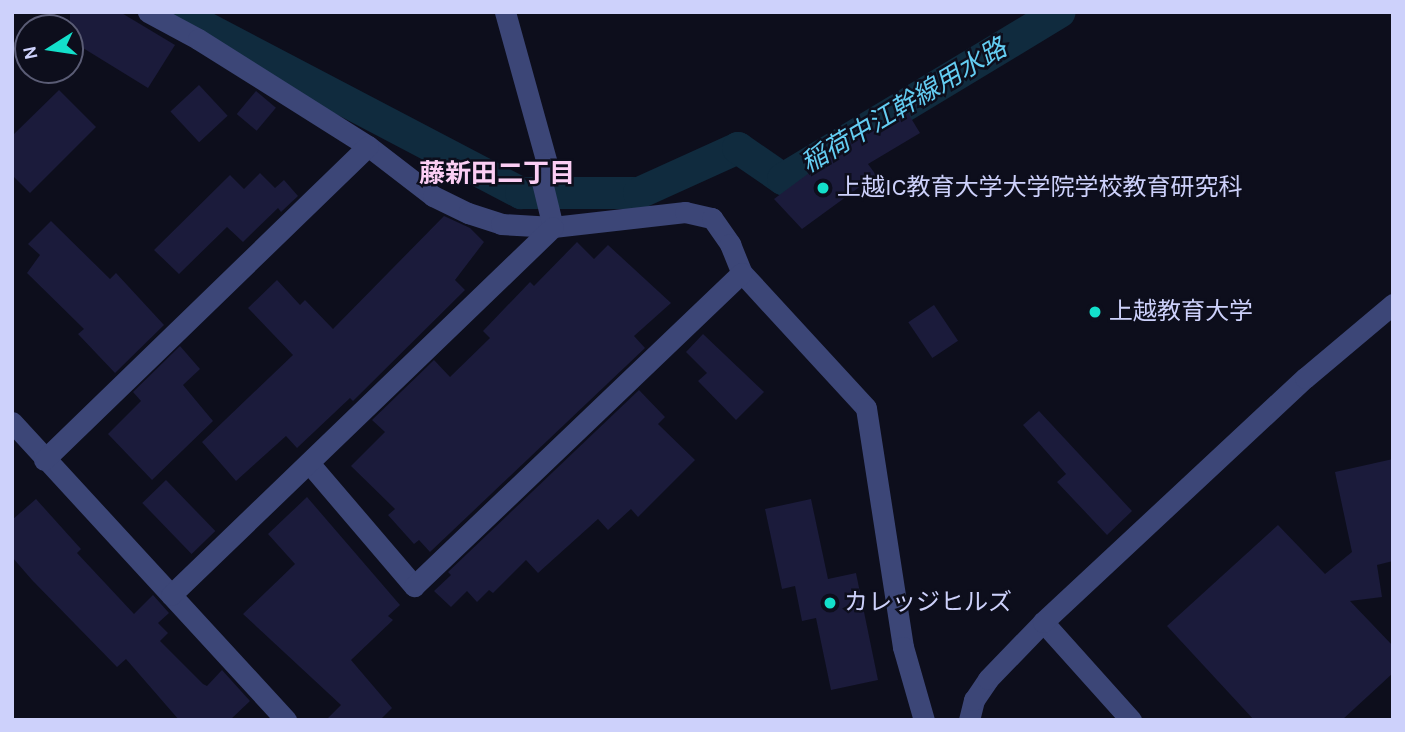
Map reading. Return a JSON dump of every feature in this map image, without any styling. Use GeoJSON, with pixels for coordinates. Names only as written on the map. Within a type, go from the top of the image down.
{"type":"FeatureCollection","features":[{"type":"Feature","properties":{"kind":"street"},"geometry":{"type":"LineString","coordinates":[[148,12],[198,39],[368,146],[433,196],[468,213],[501,223],[553,227],[685,212],[712,218],[730,244],[741,273],[866,408],[904,648],[924,720]]}},
{"type":"Feature","properties":{"kind":"street"},"geometry":{"type":"LineString","coordinates":[[505,12],[547,163],[542,182],[553,227]]}},
{"type":"Feature","properties":{"kind":"street"},"geometry":{"type":"LineString","coordinates":[[44,460],[368,146]]}},
{"type":"Feature","properties":{"kind":"street"},"geometry":{"type":"LineString","coordinates":[[171,595],[553,227]]}},
{"type":"Feature","properties":{"kind":"street"},"geometry":{"type":"LineString","coordinates":[[309,463],[414,586],[741,273]]}},
{"type":"Feature","properties":{"kind":"street"},"geometry":{"type":"LineString","coordinates":[[969,720],[974,700],[988,679],[1042,622],[1305,378],[1393,304]]}},
{"type":"Feature","properties":{"kind":"street"},"geometry":{"type":"LineString","coordinates":[[12,422],[44,460],[286,720]]}},
{"type":"Feature","properties":{"kind":"street"},"geometry":{"type":"LineString","coordinates":[[1042,622],[1131,720]]}},
{"type":"Feature","properties":{"kind":"building"},"geometry":{"type":"Polygon","coordinates":[[[120,12],[175,45],[148,88],[84,49],[84,14],[70,14],[120,12]]]}},
{"type":"Feature","properties":{"kind":"building"},"geometry":{"type":"Polygon","coordinates":[[[199,85],[228,116],[199,142],[170,112],[199,85]]]}},
{"type":"Feature","properties":{"kind":"building"},"geometry":{"type":"Polygon","coordinates":[[[59,90],[96,127],[30,193],[12,175],[12,136],[59,90]]]}},
{"type":"Feature","properties":{"kind":"building"},"geometry":{"type":"Polygon","coordinates":[[[256,91],[276,108],[257,131],[237,114],[256,91]]]}},
{"type":"Feature","properties":{"kind":"building","name":"上越IC教育大学大学院学校教育研究科"},"geometry":{"type":"Polygon","coordinates":[[[906,110],[920,133],[868,164],[876,175],[802,229],[774,199],[851,142],[906,110]]]}},
{"type":"Feature","properties":{"kind":"building"},"geometry":{"type":"Polygon","coordinates":[[[260,173],[275,188],[284,180],[298,196],[281,212],[278,208],[243,242],[227,227],[179,274],[154,250],[230,175],[244,189],[260,173]]]}},
{"type":"Feature","properties":{"kind":"building"},"geometry":{"type":"Polygon","coordinates":[[[444,216],[470,228],[484,242],[455,280],[465,290],[353,401],[350,398],[297,448],[286,436],[236,481],[202,442],[293,355],[248,308],[277,280],[300,305],[305,300],[333,329],[444,216]]]}},
{"type":"Feature","properties":{"kind":"building"},"geometry":{"type":"Polygon","coordinates":[[[51,221],[110,279],[116,273],[164,325],[115,373],[78,334],[84,329],[27,273],[40,255],[28,244],[51,221]]]}},
{"type":"Feature","properties":{"kind":"building"},"geometry":{"type":"Polygon","coordinates":[[[577,242],[594,259],[608,245],[671,303],[634,336],[645,348],[430,552],[419,540],[414,544],[388,515],[395,509],[351,466],[385,432],[372,420],[434,360],[450,377],[490,338],[483,331],[530,282],[534,286],[577,242]]]}},
{"type":"Feature","properties":{"kind":"building"},"geometry":{"type":"Polygon","coordinates":[[[934,305],[958,341],[932,358],[908,322],[934,305]]]}},
{"type":"Feature","properties":{"kind":"building"},"geometry":{"type":"Polygon","coordinates":[[[703,334],[764,392],[736,420],[698,381],[707,373],[686,352],[703,334]]]}},
{"type":"Feature","properties":{"kind":"building"},"geometry":{"type":"Polygon","coordinates":[[[180,346],[200,369],[183,385],[213,421],[152,480],[108,434],[141,401],[133,392],[180,346]]]}},
{"type":"Feature","properties":{"kind":"building"},"geometry":{"type":"Polygon","coordinates":[[[639,390],[665,417],[658,424],[695,460],[638,517],[631,509],[608,530],[598,519],[538,573],[526,560],[493,593],[489,590],[477,602],[467,591],[451,607],[434,591],[451,575],[448,572],[639,390]]]}},
{"type":"Feature","properties":{"kind":"building"},"geometry":{"type":"Polygon","coordinates":[[[1039,411],[1132,511],[1107,535],[1057,482],[1066,474],[1023,425],[1039,411]]]}},
{"type":"Feature","properties":{"kind":"building"},"geometry":{"type":"Polygon","coordinates":[[[1393,459],[1393,561],[1377,565],[1382,597],[1350,601],[1393,646],[1393,673],[1342,720],[1254,720],[1167,626],[1278,525],[1325,574],[1352,552],[1335,472],[1393,459]]]}},
{"type":"Feature","properties":{"kind":"building"},"geometry":{"type":"Polygon","coordinates":[[[166,480],[215,531],[192,554],[142,503],[166,480]]]}},
{"type":"Feature","properties":{"kind":"building"},"geometry":{"type":"Polygon","coordinates":[[[307,497],[400,605],[388,616],[393,620],[351,660],[392,708],[380,720],[326,720],[341,705],[243,614],[295,564],[268,534],[307,497]]]}},
{"type":"Feature","properties":{"kind":"building"},"geometry":{"type":"Polygon","coordinates":[[[36,499],[81,549],[77,553],[134,614],[153,595],[169,613],[158,623],[168,633],[160,641],[203,684],[207,686],[222,670],[250,701],[230,720],[179,720],[126,659],[117,667],[12,557],[12,520],[36,499]]]}},
{"type":"Feature","properties":{"kind":"building","name":"カレッジヒルズ"},"geometry":{"type":"Polygon","coordinates":[[[811,499],[828,579],[856,573],[878,680],[831,690],[816,618],[802,621],[795,586],[782,589],[765,509],[811,499]]]}},
{"type":"Feature","properties":{"kind":"waterway","name":"稲荷中江幹線用水路"},"geometry":{"type":"LineString","coordinates":[[176,12],[521,193],[639,193],[738,148],[783,179],[1060,12]]}},
{"type":"Feature","properties":{"kind":"place","name":"上越IC教育大学大学院学校教育研究科"},"geometry":{"type":"Point","coordinates":[823,188]}},
{"type":"Feature","properties":{"kind":"place","name":"上越教育大学"},"geometry":{"type":"Point","coordinates":[1095,312]}},
{"type":"Feature","properties":{"kind":"place","name":"カレッジヒルズ"},"geometry":{"type":"Point","coordinates":[830,603]}},
{"type":"Feature","properties":{"kind":"district","name":"藤新田二丁目"},"geometry":{"type":"Point","coordinates":[497,174]}}]}
